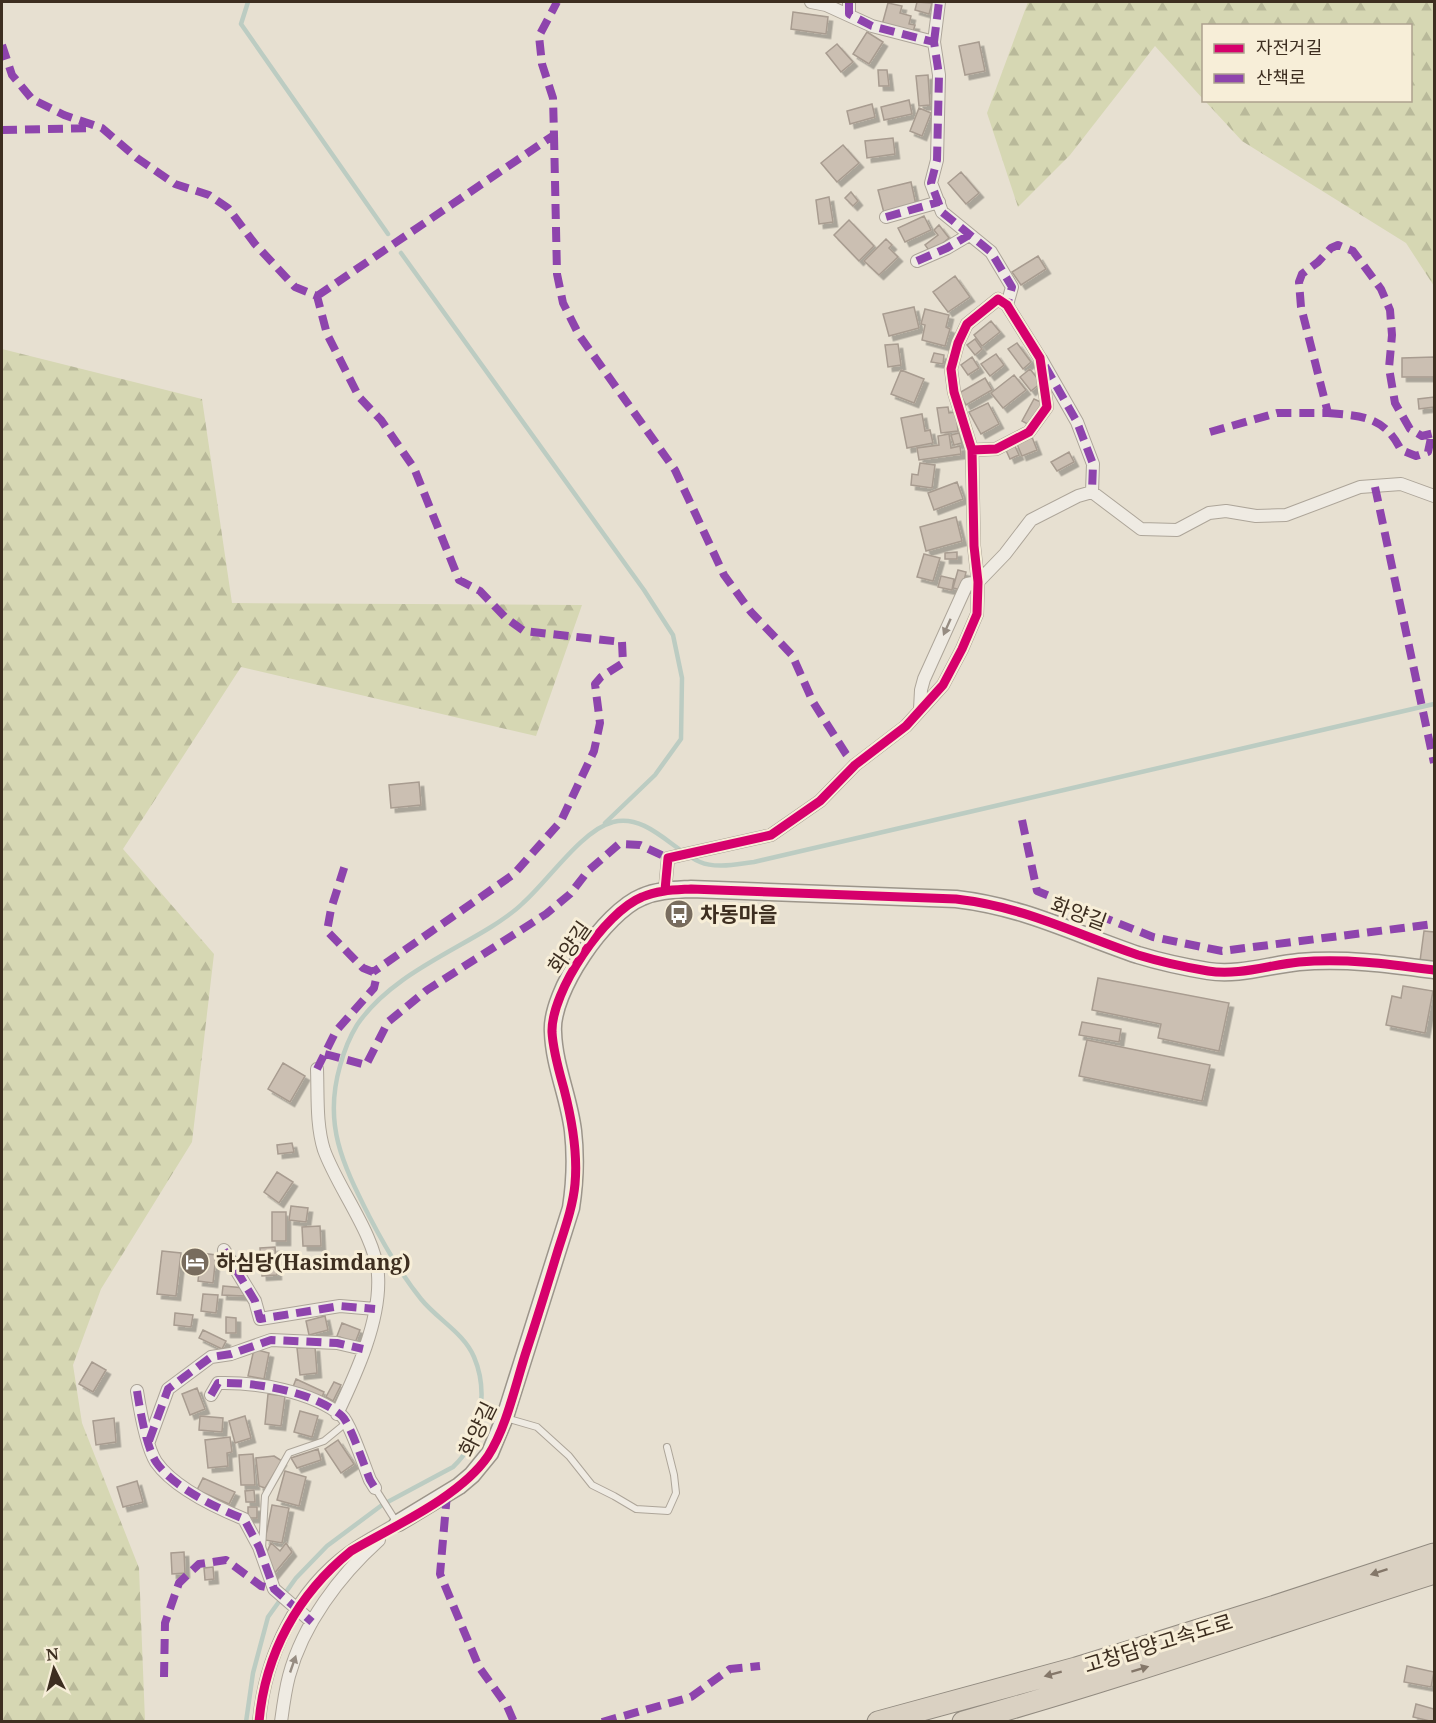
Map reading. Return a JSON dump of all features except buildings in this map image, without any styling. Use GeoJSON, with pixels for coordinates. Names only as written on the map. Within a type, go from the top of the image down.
{"type":"FeatureCollection","features":[{"type":"Feature","properties":{"kind":"highway","name":"고창담양고속도로"},"geometry":{"type":"LineString","coordinates":[[878,1722],[1076,1668],[1434,1554]]}},
{"type":"Feature","properties":{"kind":"highway","name":"고창담양고속도로"},"geometry":{"type":"LineString","coordinates":[[963,1722],[1198,1652],[1434,1573]]}},
{"type":"Feature","properties":{"kind":"street"},"geometry":{"type":"LineString","coordinates":[[811,2],[849,8],[872,26],[934,42]]}},
{"type":"Feature","properties":{"kind":"street"},"geometry":{"type":"LineString","coordinates":[[939,2],[934,42],[939,75],[937,160],[932,183],[942,212],[991,252],[1012,287],[1007,305]]}},
{"type":"Feature","properties":{"kind":"street"},"geometry":{"type":"LineString","coordinates":[[886,217],[939,202]]}},
{"type":"Feature","properties":{"kind":"street"},"geometry":{"type":"LineString","coordinates":[[917,261],[969,235]]}},
{"type":"Feature","properties":{"kind":"street"},"geometry":{"type":"LineString","coordinates":[[665,890],[668,858],[771,835],[820,801],[855,765],[906,726],[943,685],[977,614],[978,582],[974,546],[972,450],[951,369],[958,343],[967,324],[998,299],[1007,305],[1077,422],[1093,464],[1092,492]]}},
{"type":"Feature","properties":{"kind":"street"},"geometry":{"type":"LineString","coordinates":[[972,450],[996,449],[1029,432],[1047,407],[1040,358]]}},
{"type":"Feature","properties":{"kind":"street"},"geometry":{"type":"LineString","coordinates":[[1092,492],[1141,529],[1177,530],[1209,513],[1226,511],[1256,516],[1286,515],[1360,487],[1401,484],[1434,496]]}},
{"type":"Feature","properties":{"kind":"street"},"geometry":{"type":"LineString","coordinates":[[920,709],[924,679],[968,584],[978,582],[1005,554],[1031,520],[1078,496],[1092,492]]}},
{"type":"Feature","properties":{"kind":"street","name":"화양길"},"geometry":{"type":"LineString","coordinates":[[259,1722],[266,1680],[293,1607],[335,1563],[393,1516],[430,1505],[472,1475],[490,1453],[505,1418],[565,1228],[575,1184],[573,1130],[552,1031],[555,1008],[562,990],[590,945],[612,918],[627,905],[643,896],[665,890],[944,898],[986,902],[1018,910],[1137,954],[1173,965],[1213,971],[1249,970],[1333,960],[1370,961],[1434,970]]}},
{"type":"Feature","properties":{"kind":"street"},"geometry":{"type":"LineString","coordinates":[[317,1069],[318,1113],[324,1148],[335,1177],[370,1242],[378,1274],[375,1309],[353,1380],[337,1414]]}},
{"type":"Feature","properties":{"kind":"street"},"geometry":{"type":"LineString","coordinates":[[224,1250],[255,1301],[260,1318],[340,1306],[375,1309]]}},
{"type":"Feature","properties":{"kind":"street"},"geometry":{"type":"LineString","coordinates":[[148,1441],[168,1389],[211,1357],[231,1354],[271,1340],[337,1343],[363,1349]]}},
{"type":"Feature","properties":{"kind":"street"},"geometry":{"type":"LineString","coordinates":[[211,1395],[218,1383],[254,1385],[299,1393],[343,1417],[375,1488]]}},
{"type":"Feature","properties":{"kind":"street"},"geometry":{"type":"LineString","coordinates":[[136,1391],[141,1419],[155,1461],[176,1483],[244,1519],[262,1555],[274,1589],[312,1622]]}},
{"type":"Feature","properties":{"kind":"street","name":"화양길"},"geometry":{"type":"LineString","coordinates":[[281,1722],[289,1676],[299,1647],[312,1622],[340,1581],[371,1547],[393,1516]]}},
{"type":"Feature","properties":{"kind":"lane"},"geometry":{"type":"LineString","coordinates":[[505,1418],[537,1427],[569,1456],[592,1485],[636,1509],[668,1511],[676,1493],[667,1447]]}},
{"type":"Feature","properties":{"kind":"lane"},"geometry":{"type":"LineString","coordinates":[[262,1555],[265,1496],[289,1453],[324,1441],[346,1423]]}},
{"type":"Feature","properties":{"kind":"lane"},"geometry":{"type":"LineString","coordinates":[[375,1488],[393,1516]]}},
{"type":"Feature","properties":{"kind":"green space"},"geometry":{"type":"Polygon","coordinates":[[[1028,2],[1434,2],[1434,286],[1406,243],[1242,141],[1206,102],[1412,102],[1412,24],[1202,24],[1202,98],[1155,46],[1070,155],[1018,207],[987,113],[1028,2]]]}},
{"type":"Feature","properties":{"kind":"green space"},"geometry":{"type":"Polygon","coordinates":[[[2,349],[202,399],[232,603],[582,605],[536,736],[241,667],[123,849],[214,954],[192,1142],[101,1289],[73,1365],[82,1423],[139,1568],[145,1721],[2,1721],[2,349]]]}},
{"type":"Feature","properties":{"kind":"waterway"},"geometry":{"type":"LineString","coordinates":[[248,2],[241,24],[388,234]]}},
{"type":"Feature","properties":{"kind":"waterway"},"geometry":{"type":"LineString","coordinates":[[401,253],[644,590],[673,635],[682,678],[681,739],[655,775],[605,823]]}},
{"type":"Feature","properties":{"kind":"waterway"},"geometry":{"type":"LineString","coordinates":[[246,1722],[253,1673],[268,1617],[296,1578],[327,1546],[382,1505],[453,1467],[470,1444],[480,1415],[479,1371],[470,1348],[427,1306],[399,1269],[380,1238],[351,1179],[338,1144],[334,1107],[335,1087],[342,1060],[357,1025],[385,994],[419,969],[512,913],[533,894],[577,845],[601,827],[613,822],[637,823],[659,834],[690,857],[706,864],[727,865],[754,862],[1434,704]]}},
{"type":"Feature","properties":{"kind":"marked path"},"geometry":{"type":"LineString","coordinates":[[317,296],[554,135],[553,98],[542,64],[539,36],[557,2]]}},
{"type":"Feature","properties":{"kind":"marked path"},"geometry":{"type":"LineString","coordinates":[[849,2],[849,14],[872,26],[934,42],[939,75],[937,160],[931,183],[942,212],[991,252],[1012,287],[1007,305]]}},
{"type":"Feature","properties":{"kind":"marked path"},"geometry":{"type":"LineString","coordinates":[[934,42],[939,2]]}},
{"type":"Feature","properties":{"kind":"marked path"},"geometry":{"type":"LineString","coordinates":[[2,45],[12,75],[32,99],[64,115],[102,128],[137,158],[175,184],[209,195],[228,208],[255,244],[295,287],[317,296],[327,334],[359,397],[381,420],[414,468],[459,580],[480,591],[506,618],[524,631],[622,642],[623,663],[601,677],[595,684],[600,723],[594,751],[561,821],[514,874],[373,972]]}},
{"type":"Feature","properties":{"kind":"marked path"},"geometry":{"type":"LineString","coordinates":[[2,130],[93,128]]}},
{"type":"Feature","properties":{"kind":"marked path"},"geometry":{"type":"LineString","coordinates":[[554,135],[557,274],[563,303],[579,335],[675,470],[724,575],[751,612],[792,655],[813,702],[855,765]]}},
{"type":"Feature","properties":{"kind":"marked path"},"geometry":{"type":"LineString","coordinates":[[886,217],[939,202]]}},
{"type":"Feature","properties":{"kind":"marked path"},"geometry":{"type":"LineString","coordinates":[[917,261],[969,235]]}},
{"type":"Feature","properties":{"kind":"marked path"},"geometry":{"type":"LineString","coordinates":[[1210,432],[1277,413],[1328,413],[1301,307],[1299,282],[1302,274],[1331,248],[1338,245],[1353,251],[1381,289],[1390,310],[1392,335],[1389,368],[1395,403],[1410,429],[1422,436],[1434,433]]}},
{"type":"Feature","properties":{"kind":"marked path"},"geometry":{"type":"LineString","coordinates":[[1045,366],[1077,422],[1093,464],[1092,492]]}},
{"type":"Feature","properties":{"kind":"marked path"},"geometry":{"type":"LineString","coordinates":[[1328,413],[1371,420],[1387,430],[1401,450],[1416,456],[1428,452],[1432,433]]}},
{"type":"Feature","properties":{"kind":"marked path"},"geometry":{"type":"LineString","coordinates":[[1375,487],[1434,763]]}},
{"type":"Feature","properties":{"kind":"marked path"},"geometry":{"type":"LineString","coordinates":[[1022,820],[1037,891],[1153,937],[1222,951],[1434,924]]}},
{"type":"Feature","properties":{"kind":"marked path"},"geometry":{"type":"LineString","coordinates":[[325,1054],[366,1065],[388,1022],[427,990],[546,914],[570,894],[588,871],[619,844],[640,845],[668,858]]}},
{"type":"Feature","properties":{"kind":"marked path"},"geometry":{"type":"LineString","coordinates":[[317,1069],[336,1031],[374,988],[376,979],[373,972],[363,968],[327,931],[331,909],[345,865]]}},
{"type":"Feature","properties":{"kind":"marked path"},"geometry":{"type":"LineString","coordinates":[[224,1250],[255,1301],[260,1319],[340,1306],[375,1309]]}},
{"type":"Feature","properties":{"kind":"marked path"},"geometry":{"type":"LineString","coordinates":[[149,1441],[168,1389],[211,1357],[231,1354],[271,1340],[337,1343],[363,1349]]}},
{"type":"Feature","properties":{"kind":"marked path"},"geometry":{"type":"LineString","coordinates":[[211,1395],[218,1383],[249,1384],[300,1394],[330,1407],[345,1420],[375,1488]]}},
{"type":"Feature","properties":{"kind":"marked path"},"geometry":{"type":"LineString","coordinates":[[137,1391],[146,1438],[156,1462],[184,1488],[208,1503],[244,1519],[259,1547],[274,1589],[312,1622]]}},
{"type":"Feature","properties":{"kind":"marked path"},"geometry":{"type":"LineString","coordinates":[[447,1494],[440,1574],[479,1667],[507,1706],[514,1722]]}},
{"type":"Feature","properties":{"kind":"marked path"},"geometry":{"type":"LineString","coordinates":[[164,1677],[165,1623],[179,1583],[199,1564],[226,1560],[261,1586],[274,1589]]}},
{"type":"Feature","properties":{"kind":"marked path"},"geometry":{"type":"LineString","coordinates":[[602,1722],[691,1697],[730,1669],[760,1666]]}},
{"type":"Feature","properties":{"kind":"cycle path"},"geometry":{"type":"LineString","coordinates":[[665,890],[668,858],[771,835],[820,801],[855,765],[906,726],[943,685],[977,614],[978,582],[974,546],[972,450],[954,392],[951,369],[958,343],[967,324],[998,299],[1007,305],[1040,358],[1047,407],[1029,432],[996,449],[972,450]]}},
{"type":"Feature","properties":{"kind":"cycle path"},"geometry":{"type":"LineString","coordinates":[[259,1722],[268,1672],[277,1649],[287,1627],[315,1586],[351,1551],[425,1510],[461,1485],[488,1456],[501,1432],[571,1209],[574,1192],[576,1172],[574,1136],[556,1061],[552,1032],[554,1015],[570,975],[583,955],[597,935],[627,905],[654,893],[691,889],[956,899],[1027,914],[1138,955],[1208,971],[1231,972],[1299,962],[1333,961],[1434,970]]}},
{"type":"Feature","properties":{"kind":"place","name":"차동마을"},"geometry":{"type":"Point","coordinates":[679,914]}},
{"type":"Feature","properties":{"kind":"place","name":"하심당(Hasimdang)"},"geometry":{"type":"Point","coordinates":[195,1262]}}]}
